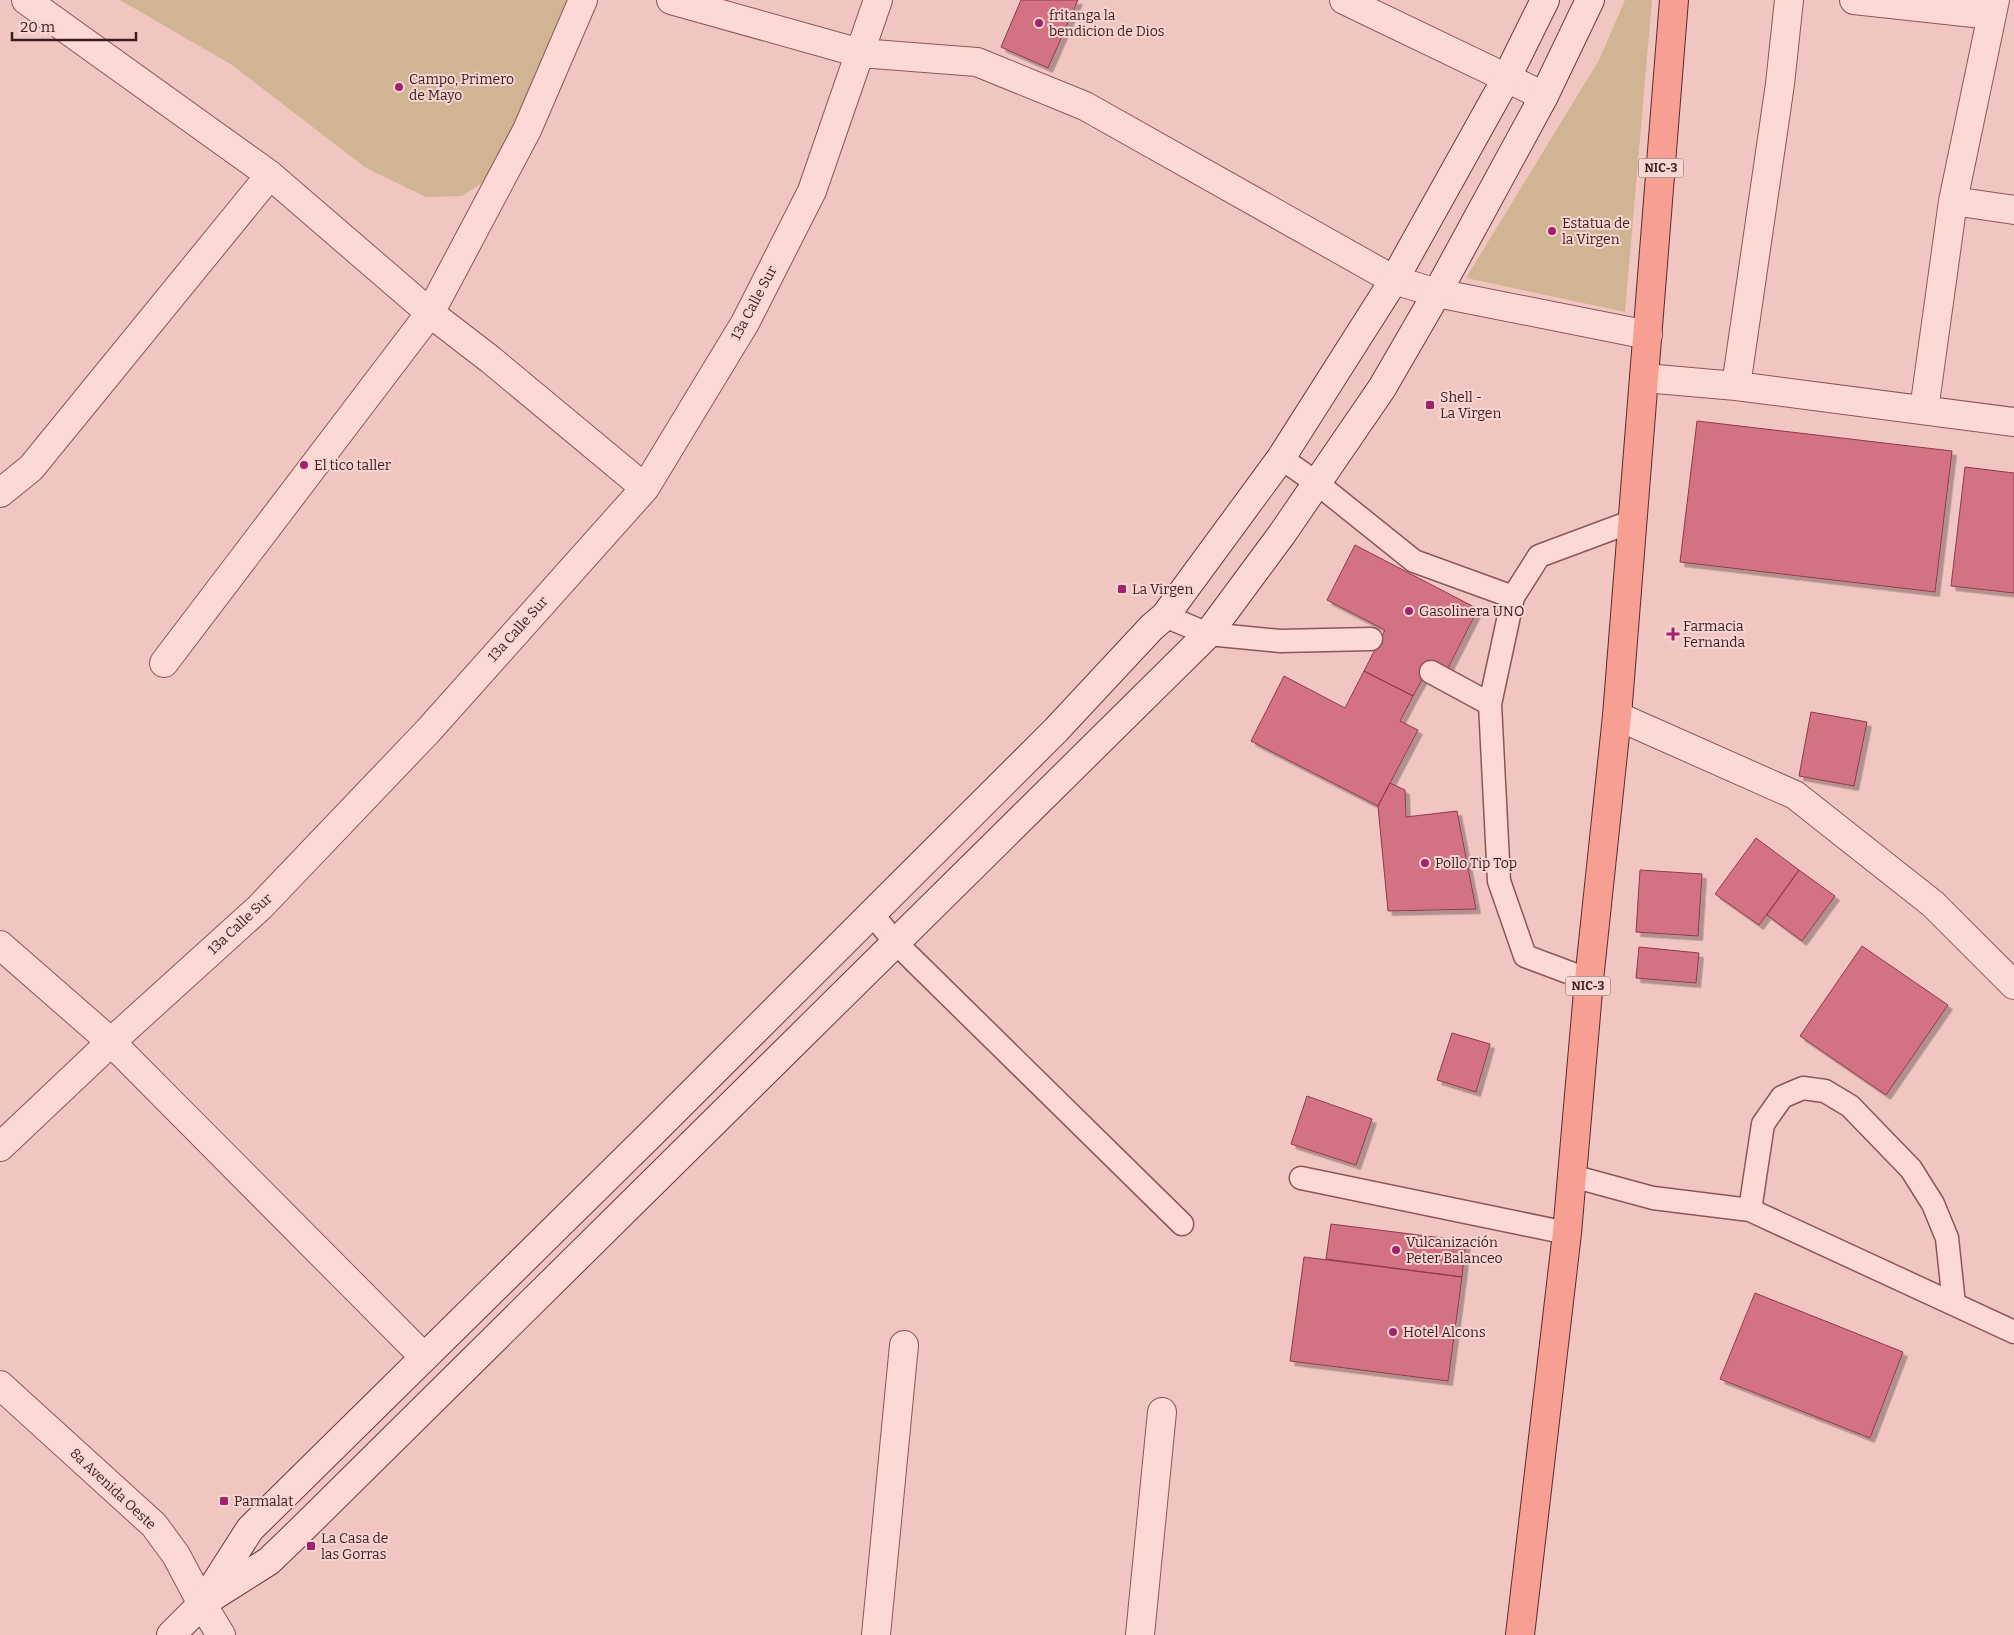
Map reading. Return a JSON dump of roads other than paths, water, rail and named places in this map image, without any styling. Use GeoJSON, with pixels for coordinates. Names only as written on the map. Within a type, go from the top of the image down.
{"type":"FeatureCollection","features":[{"type":"Feature","properties":{"kind":"main road","name":"NIC-3"},"geometry":{"type":"LineString","coordinates":[[1520,1635],[1567,1233],[1589,980],[1617,716],[1674,0]]}},
{"type":"Feature","properties":{"kind":"street"},"geometry":{"type":"LineString","coordinates":[[26,0],[270,175],[430,313],[491,360],[645,488]]}},
{"type":"Feature","properties":{"kind":"street"},"geometry":{"type":"LineString","coordinates":[[164,664],[430,313],[527,130],[583,0]]}},
{"type":"Feature","properties":{"kind":"street"},"geometry":{"type":"LineString","coordinates":[[671,0],[860,52],[977,62],[1085,106],[1394,280],[1437,293],[1648,335]]}},
{"type":"Feature","properties":{"kind":"street","name":"13a Calle Sur"},"geometry":{"type":"LineString","coordinates":[[0,1146],[260,907],[428,731],[645,488],[745,324],[807,200],[878,0]]}},
{"type":"Feature","properties":{"kind":"street"},"geometry":{"type":"LineString","coordinates":[[1344,0],[1544,96]]}},
{"type":"Feature","properties":{"kind":"street"},"geometry":{"type":"LineString","coordinates":[[202,1604],[250,1529],[656,1130],[1056,730],[1152,627],[1165,616],[1281,458],[1394,280],[1506,79],[1545,0]]}},
{"type":"Feature","properties":{"kind":"street"},"geometry":{"type":"LineString","coordinates":[[171,1635],[202,1604],[269,1561],[1208,634],[1318,484],[1382,388],[1437,293],[1544,96],[1590,0]]}},
{"type":"Feature","properties":{"kind":"street"},"geometry":{"type":"LineString","coordinates":[[1736,386],[1780,84],[1789,0]]}},
{"type":"Feature","properties":{"kind":"street"},"geometry":{"type":"LineString","coordinates":[[1854,0],[1994,8],[1953,202],[1924,410]]}},
{"type":"Feature","properties":{"kind":"street"},"geometry":{"type":"LineString","coordinates":[[0,493],[31,468],[270,175]]}},
{"type":"Feature","properties":{"kind":"street"},"geometry":{"type":"LineString","coordinates":[[1953,202],[2014,210]]}},
{"type":"Feature","properties":{"kind":"street"},"geometry":{"type":"LineString","coordinates":[[1645,378],[1736,386],[2014,422]]}},
{"type":"Feature","properties":{"kind":"street"},"geometry":{"type":"LineString","coordinates":[[1617,716],[1795,795],[1933,904],[2014,985]]}},
{"type":"Feature","properties":{"kind":"street"},"geometry":{"type":"LineString","coordinates":[[0,945],[111,1042],[424,1357]]}},
{"type":"Feature","properties":{"kind":"street"},"geometry":{"type":"LineString","coordinates":[[876,1635],[904,1346]]}},
{"type":"Feature","properties":{"kind":"street","name":"8a Avenida Oeste"},"geometry":{"type":"LineString","coordinates":[[0,1385],[154,1525],[176,1555],[221,1635]]}},
{"type":"Feature","properties":{"kind":"street"},"geometry":{"type":"LineString","coordinates":[[1140,1635],[1162,1412]]}},
{"type":"Feature","properties":{"kind":"lane"},"geometry":{"type":"LineString","coordinates":[[1281,458],[1318,484],[1414,560],[1512,597]]}},
{"type":"Feature","properties":{"kind":"lane"},"geometry":{"type":"LineString","coordinates":[[1589,980],[1525,956],[1499,881],[1490,704],[1512,597],[1539,556],[1633,521]]}},
{"type":"Feature","properties":{"kind":"lane"},"geometry":{"type":"LineString","coordinates":[[1165,616],[1208,634],[1280,641],[1371,639]]}},
{"type":"Feature","properties":{"kind":"lane"},"geometry":{"type":"LineString","coordinates":[[1431,672],[1490,704]]}},
{"type":"Feature","properties":{"kind":"lane"},"geometry":{"type":"LineString","coordinates":[[872,914],[896,943],[1182,1224]]}},
{"type":"Feature","properties":{"kind":"lane"},"geometry":{"type":"LineString","coordinates":[[1750,1210],[1763,1124],[1782,1097],[1803,1088],[1825,1091],[1850,1106],[1911,1169],[1933,1204],[1947,1238],[1954,1304]]}},
{"type":"Feature","properties":{"kind":"lane"},"geometry":{"type":"LineString","coordinates":[[1572,1176],[1653,1198],[1750,1210],[2014,1332]]}},
{"type":"Feature","properties":{"kind":"lane"},"geometry":{"type":"LineString","coordinates":[[1301,1178],[1567,1233]]}},
{"type":"Feature","properties":{"kind":"place","name":"fritanga la bendicion de Dios"},"geometry":{"type":"Point","coordinates":[1039,23]}},
{"type":"Feature","properties":{"kind":"place","name":"Campo, Primero de Mayo"},"geometry":{"type":"Point","coordinates":[399,87]}},
{"type":"Feature","properties":{"kind":"place","name":"Estatua de la Virgen"},"geometry":{"type":"Point","coordinates":[1552,231]}},
{"type":"Feature","properties":{"kind":"place","name":"Shell - La Virgen"},"geometry":{"type":"Point","coordinates":[1430,405]}},
{"type":"Feature","properties":{"kind":"place","name":"El tico taller"},"geometry":{"type":"Point","coordinates":[304,465]}},
{"type":"Feature","properties":{"kind":"place","name":"La Virgen"},"geometry":{"type":"Point","coordinates":[1122,589]}},
{"type":"Feature","properties":{"kind":"place","name":"Gasolinera UNO"},"geometry":{"type":"Point","coordinates":[1409,611]}},
{"type":"Feature","properties":{"kind":"place","name":"Farmacia Fernanda"},"geometry":{"type":"Point","coordinates":[1673,634]}},
{"type":"Feature","properties":{"kind":"place","name":"Pollo Tip Top"},"geometry":{"type":"Point","coordinates":[1425,863]}},
{"type":"Feature","properties":{"kind":"place","name":"Vulcanización Peter Balanceo"},"geometry":{"type":"Point","coordinates":[1396,1250]}},
{"type":"Feature","properties":{"kind":"place","name":"Hotel Alcons"},"geometry":{"type":"Point","coordinates":[1393,1332]}},
{"type":"Feature","properties":{"kind":"place","name":"Parmalat"},"geometry":{"type":"Point","coordinates":[224,1501]}},
{"type":"Feature","properties":{"kind":"place","name":"La Casa de las Gorras"},"geometry":{"type":"Point","coordinates":[311,1546]}}]}
